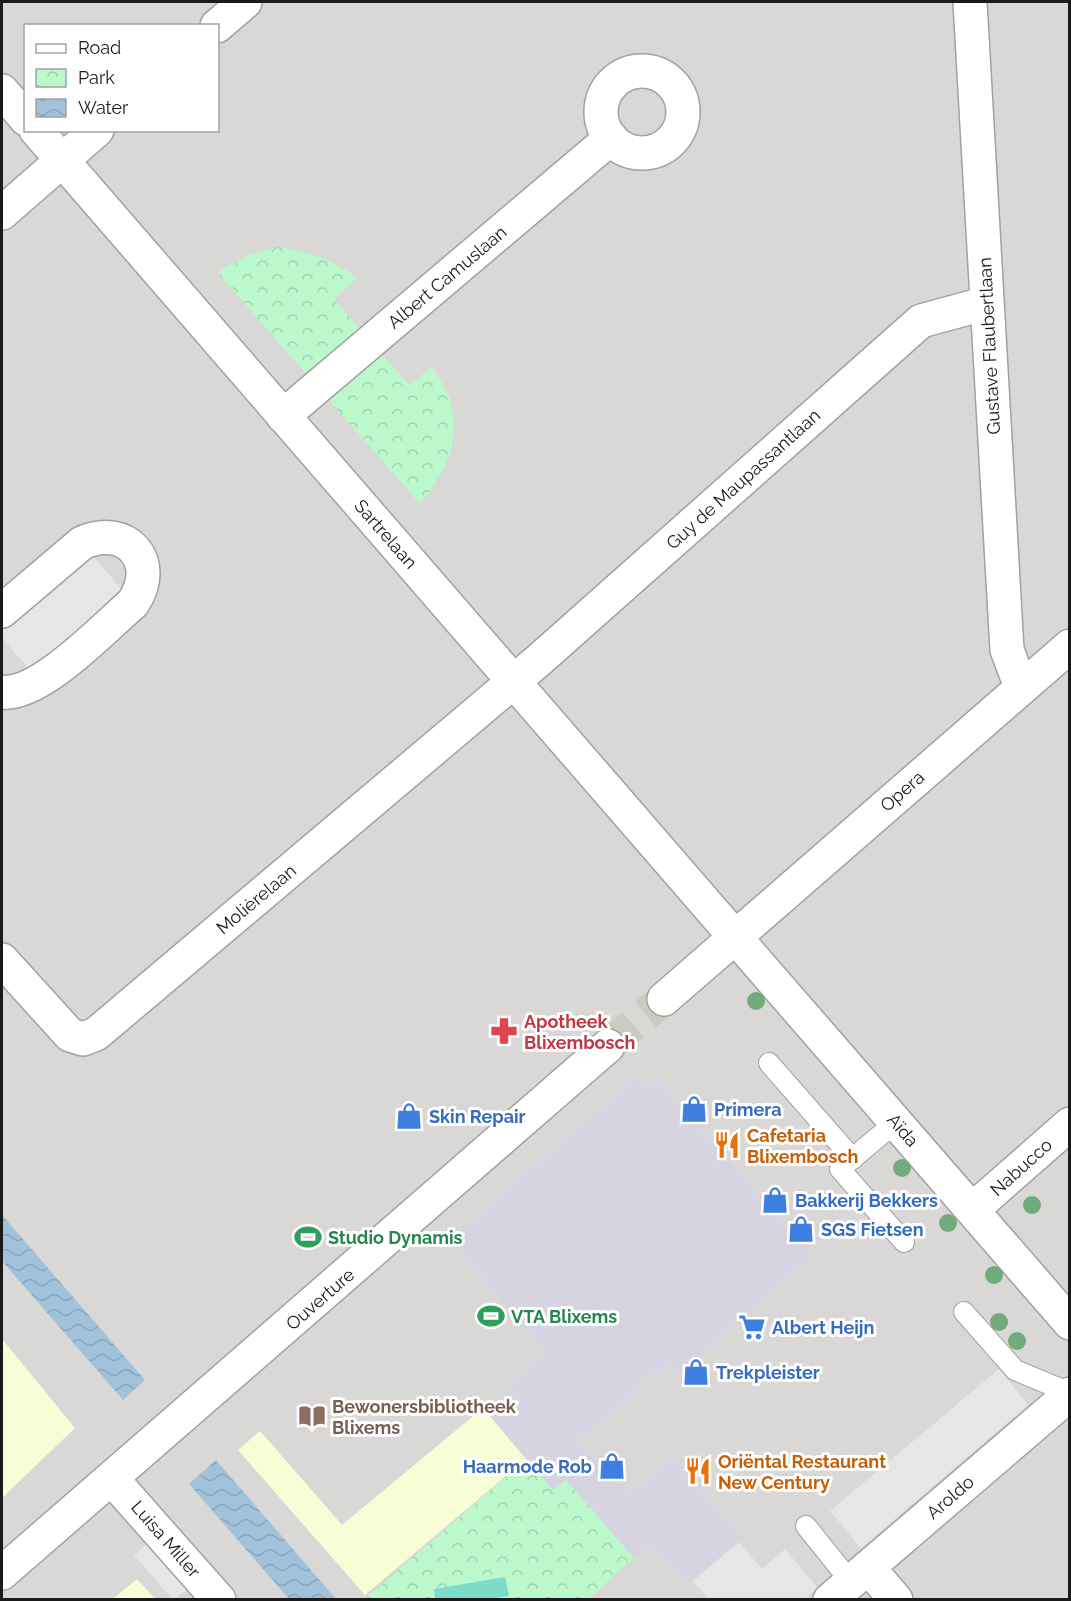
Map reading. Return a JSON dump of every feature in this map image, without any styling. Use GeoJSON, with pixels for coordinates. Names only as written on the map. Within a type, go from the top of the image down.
{"type":"FeatureCollection","features":[{"type":"Feature","properties":{"kind":"street"},"geometry":{"type":"LineString","coordinates":[[219,24],[245,2]]}},
{"type":"Feature","properties":{"kind":"street","name":"Gustave Flaubertlaan"},"geometry":{"type":"LineString","coordinates":[[970,2],[1007,650],[1021,687]]}},
{"type":"Feature","properties":{"kind":"street"},"geometry":{"type":"LineString","coordinates":[[2,91],[24,117]]}},
{"type":"Feature","properties":{"kind":"street","name":"Sartrelaan"},"geometry":{"type":"LineString","coordinates":[[38,132],[735,937]]}},
{"type":"Feature","properties":{"kind":"street"},"geometry":{"type":"LineString","coordinates":[[2,213],[95,132]]}},
{"type":"Feature","properties":{"kind":"street","name":"Albert Camuslaan"},"geometry":{"type":"LineString","coordinates":[[284,416],[610,138]]}},
{"type":"Feature","properties":{"kind":"street","name":"Guy de Maupassantlaan"},"geometry":{"type":"LineString","coordinates":[[514,681],[921,321],[987,303]]}},
{"type":"Feature","properties":{"kind":"street"},"geometry":{"type":"LineString","coordinates":[[2,611],[82,543],[91,539],[108,536],[124,541],[141,560],[146,574],[140,593],[133,603],[41,682],[17,692],[2,692]]}},
{"type":"Feature","properties":{"kind":"street","name":"Opera"},"geometry":{"type":"LineString","coordinates":[[735,937],[1070,646]]}},
{"type":"Feature","properties":{"kind":"street","name":"Molièrelaan"},"geometry":{"type":"LineString","coordinates":[[2,960],[70,1035],[83,1038],[96,1034],[514,681]]}},
{"type":"Feature","properties":{"kind":"street"},"geometry":{"type":"LineString","coordinates":[[664,999],[735,937]]}},
{"type":"Feature","properties":{"kind":"street","name":"Aïda"},"geometry":{"type":"LineString","coordinates":[[735,937],[1070,1323]]}},
{"type":"Feature","properties":{"kind":"street","name":"Ouverture"},"geometry":{"type":"LineString","coordinates":[[2,1573],[608,1046]]}},
{"type":"Feature","properties":{"kind":"street","name":"Nabucco"},"geometry":{"type":"LineString","coordinates":[[972,1210],[1070,1124]]}},
{"type":"Feature","properties":{"kind":"street","name":"Aroldo"},"geometry":{"type":"LineString","coordinates":[[850,1583],[1070,1394]]}},
{"type":"Feature","properties":{"kind":"street","name":"Luisa Miller"},"geometry":{"type":"LineString","coordinates":[[112,1479],[219,1599]]}},
{"type":"Feature","properties":{"kind":"street"},"geometry":{"type":"LineString","coordinates":[[850,1583],[896,1599]]}},
{"type":"Feature","properties":{"kind":"lane"},"geometry":{"type":"LineString","coordinates":[[769,1063],[853,1159]]}},
{"type":"Feature","properties":{"kind":"lane"},"geometry":{"type":"LineString","coordinates":[[896,1122],[840,1169],[904,1242]]}},
{"type":"Feature","properties":{"kind":"lane"},"geometry":{"type":"LineString","coordinates":[[964,1312],[1015,1370],[1070,1394]]}},
{"type":"Feature","properties":{"kind":"lane"},"geometry":{"type":"LineString","coordinates":[[806,1526],[850,1583]]}},
{"type":"Feature","properties":{"kind":"shaded area"},"geometry":{"type":"Polygon","coordinates":[[[2,2],[1069,2],[1069,1599],[2,1599],[2,2]]]}},
{"type":"Feature","properties":{"kind":"shaded area"},"geometry":{"type":"Polygon","coordinates":[[[82,543],[133,603],[41,682],[2,638],[2,611],[82,543]]]}},
{"type":"Feature","properties":{"kind":"shaded area"},"geometry":{"type":"Polygon","coordinates":[[[635,1077],[645,1089],[657,1078],[813,1257],[678,1375],[663,1361],[669,1368],[657,1378],[653,1373],[632,1388],[635,1393],[628,1401],[580,1440],[627,1494],[672,1456],[743,1537],[687,1585],[653,1545],[634,1558],[566,1480],[553,1490],[483,1408],[546,1352],[449,1240],[635,1077]]]}},
{"type":"Feature","properties":{"kind":"shaded area"},"geometry":{"type":"Polygon","coordinates":[[[2,1339],[75,1428],[2,1498],[2,1339]]]}},
{"type":"Feature","properties":{"kind":"shaded area"},"geometry":{"type":"Polygon","coordinates":[[[999,1369],[1028,1405],[861,1548],[830,1511],[999,1369]]]}},
{"type":"Feature","properties":{"kind":"shaded area"},"geometry":{"type":"Polygon","coordinates":[[[483,1408],[526,1459],[365,1595],[238,1450],[260,1431],[342,1525],[483,1408]]]}},
{"type":"Feature","properties":{"kind":"shaded area"},"geometry":{"type":"Polygon","coordinates":[[[153,1538],[192,1585],[175,1599],[172,1599],[134,1555],[153,1538]]]}},
{"type":"Feature","properties":{"kind":"shaded area"},"geometry":{"type":"Polygon","coordinates":[[[739,1542],[762,1569],[785,1549],[818,1588],[804,1599],[709,1599],[693,1581],[739,1542]]]}},
{"type":"Feature","properties":{"kind":"shaded area"},"geometry":{"type":"Polygon","coordinates":[[[505,1577],[509,1596],[488,1599],[435,1599],[434,1589],[505,1577]]]}},
{"type":"Feature","properties":{"kind":"shaded area"},"geometry":{"type":"Polygon","coordinates":[[[137,1579],[155,1599],[113,1599],[137,1579]]]}},
{"type":"Feature","properties":{"kind":"green space"},"geometry":{"type":"Polygon","coordinates":[[[276,247],[319,257],[357,278],[335,299],[362,332],[309,377],[217,272],[248,255],[276,247]]]}},
{"type":"Feature","properties":{"kind":"green space"},"geometry":{"type":"Polygon","coordinates":[[[381,353],[409,385],[432,367],[449,396],[453,411],[453,440],[449,454],[437,480],[420,504],[329,400],[381,353]]]}},
{"type":"Feature","properties":{"kind":"green space"},"geometry":{"type":"Polygon","coordinates":[[[526,1459],[553,1490],[566,1479],[634,1558],[588,1599],[364,1600],[526,1459]]]}},
{"type":"Feature","properties":{"kind":"water"},"geometry":{"type":"Polygon","coordinates":[[[2,1215],[145,1380],[123,1400],[2,1261],[2,1215]]]}},
{"type":"Feature","properties":{"kind":"water"},"geometry":{"type":"Polygon","coordinates":[[[216,1460],[336,1599],[289,1599],[189,1484],[216,1460]]]}},
{"type":"Feature","properties":{"kind":"tunnel"},"geometry":{"type":"LineString","coordinates":[[608,1046],[664,999]]}},
{"type":"Feature","properties":{"kind":"place","name":"Apotheek Blixembosch"},"geometry":{"type":"Point","coordinates":[504,1031]}},
{"type":"Feature","properties":{"kind":"place","name":"Primera"},"geometry":{"type":"Point","coordinates":[694,1109]}},
{"type":"Feature","properties":{"kind":"place","name":"Skin Repair"},"geometry":{"type":"Point","coordinates":[409,1116]}},
{"type":"Feature","properties":{"kind":"place","name":"Cafetaria Blixembosch"},"geometry":{"type":"Point","coordinates":[727,1145]}},
{"type":"Feature","properties":{"kind":"place","name":"Bakkerij Bekkers"},"geometry":{"type":"Point","coordinates":[775,1200]}},
{"type":"Feature","properties":{"kind":"place","name":"SGS Fietsen"},"geometry":{"type":"Point","coordinates":[801,1229]}},
{"type":"Feature","properties":{"kind":"place","name":"Studio Dynamis"},"geometry":{"type":"Point","coordinates":[308,1237]}},
{"type":"Feature","properties":{"kind":"place","name":"VTA Blixems"},"geometry":{"type":"Point","coordinates":[491,1316]}},
{"type":"Feature","properties":{"kind":"place","name":"Albert Heijn"},"geometry":{"type":"Point","coordinates":[752,1327]}},
{"type":"Feature","properties":{"kind":"place","name":"Trekpleister"},"geometry":{"type":"Point","coordinates":[696,1372]}},
{"type":"Feature","properties":{"kind":"place","name":"Bewonersbibliotheek Blixems"},"geometry":{"type":"Point","coordinates":[312,1416]}},
{"type":"Feature","properties":{"kind":"place","name":"Haarmode Rob"},"geometry":{"type":"Point","coordinates":[612,1466]}},
{"type":"Feature","properties":{"kind":"place","name":"Oriëntal Restaurant New Century"},"geometry":{"type":"Point","coordinates":[698,1471]}}]}
